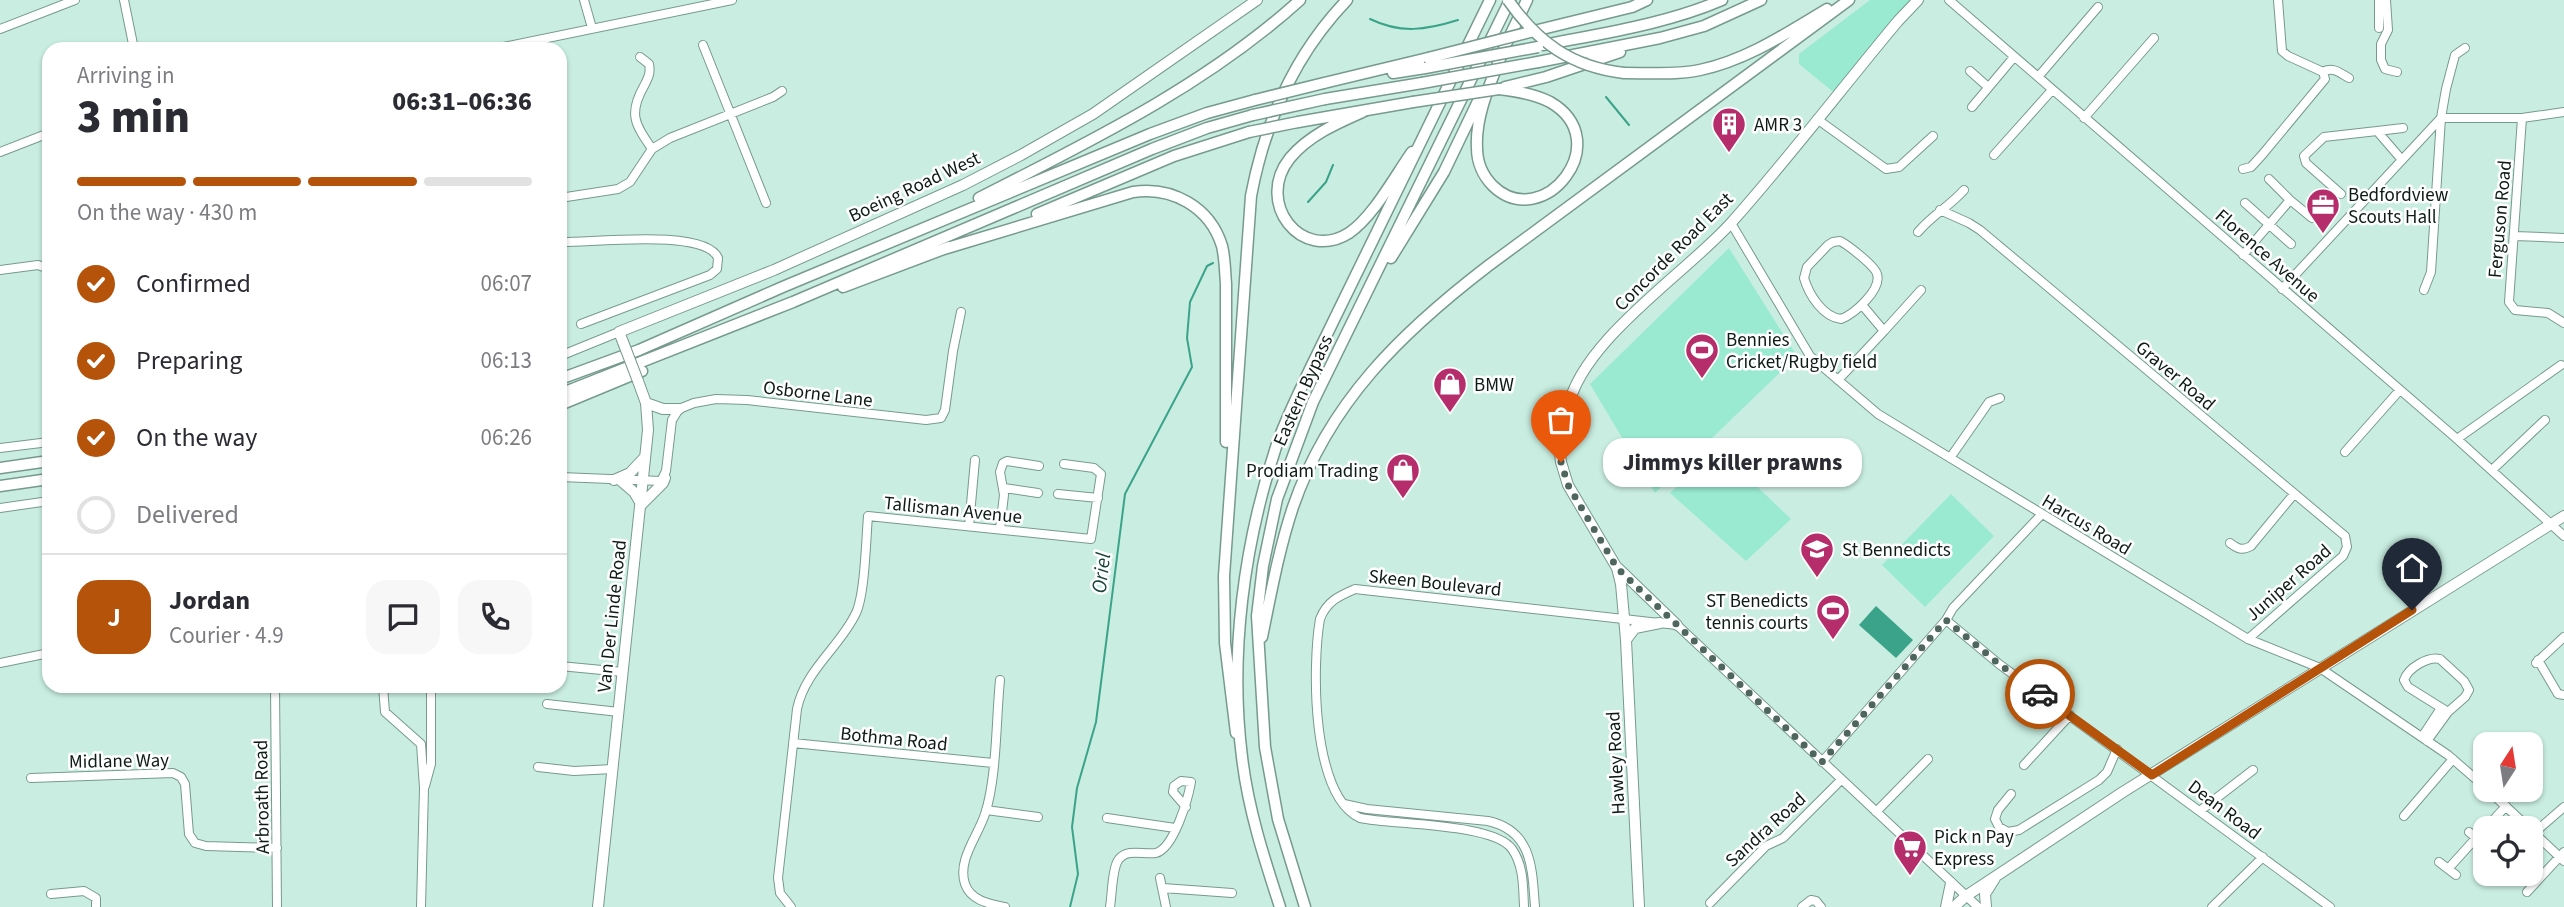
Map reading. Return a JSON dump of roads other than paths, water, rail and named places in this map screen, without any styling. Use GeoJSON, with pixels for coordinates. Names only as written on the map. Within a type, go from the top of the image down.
{"type":"FeatureCollection","features":[{"type":"Feature","properties":{"kind":"highway"},"geometry":{"type":"LineString","coordinates":[[908,235],[1129,122],[1231,55],[1300,0]]}},
{"type":"Feature","properties":{"kind":"highway"},"geometry":{"type":"LineString","coordinates":[[1227,522],[1248,219],[1254,177],[1261,150],[1294,68],[1319,30],[1347,0]]}},
{"type":"Feature","properties":{"kind":"highway","name":"Eastern Bypass"},"geometry":{"type":"LineString","coordinates":[[1280,907],[1248,797],[1242,755],[1239,689],[1241,611],[1247,561],[1261,495],[1287,419],[1490,0]]}},
{"type":"Feature","properties":{"kind":"highway"},"geometry":{"type":"LineString","coordinates":[[1509,0],[1526,25],[1560,52],[1600,70],[1624,73],[1698,70],[1736,59],[1775,40],[1841,0]]}},
{"type":"Feature","properties":{"kind":"highway","name":"Eastern Bypass"},"geometry":{"type":"LineString","coordinates":[[1305,907],[1278,819],[1265,747],[1258,653],[1259,591],[1277,499],[1312,402],[1365,299],[1509,0]]}},
{"type":"Feature","properties":{"kind":"highway"},"geometry":{"type":"LineString","coordinates":[[1365,299],[1444,172],[1528,0]]}},
{"type":"Feature","properties":{"kind":"highway"},"geometry":{"type":"LineString","coordinates":[[1427,63],[1534,31],[1632,7],[1647,0]]}},
{"type":"Feature","properties":{"kind":"highway"},"geometry":{"type":"LineString","coordinates":[[567,376],[639,350],[1150,134],[1207,113],[1324,83],[1427,63],[1538,47],[1656,22],[1722,0]]}},
{"type":"Feature","properties":{"kind":"highway"},"geometry":{"type":"LineString","coordinates":[[793,302],[873,277],[1035,215],[1174,156],[1249,132],[1413,102],[1517,87],[1660,38],[1704,26],[1761,0]]}},
{"type":"Feature","properties":{"kind":"highway"},"geometry":{"type":"LineString","coordinates":[[1258,653],[1281,546],[1293,506],[1314,457],[1335,419],[1392,347],[1440,303],[1488,266],[1849,0]]}},
{"type":"Feature","properties":{"kind":"highway"},"geometry":{"type":"LineString","coordinates":[[567,391],[730,328],[1207,128],[1325,99],[1660,38]]}},
{"type":"Feature","properties":{"kind":"highway"},"geometry":{"type":"LineString","coordinates":[[1505,46],[1483,105],[1478,130],[1479,162],[1489,182],[1504,194],[1516,198],[1539,197],[1556,188],[1570,173],[1576,158],[1577,138],[1567,117],[1551,103],[1517,87]]}},
{"type":"Feature","properties":{"kind":"highway"},"geometry":{"type":"LineString","coordinates":[[1367,110],[1317,134],[1302,145],[1285,165],[1276,199],[1284,218],[1299,233],[1309,238],[1329,240],[1354,229],[1378,201],[1428,130]]}},
{"type":"Feature","properties":{"kind":"highway"},"geometry":{"type":"LineString","coordinates":[[944,249],[1076,207],[1143,190],[1167,192],[1181,198],[1204,215],[1216,233],[1222,247],[1226,284],[1225,643],[1231,712],[1242,755]]}},
{"type":"Feature","properties":{"kind":"highway"},"geometry":{"type":"LineString","coordinates":[[567,402],[663,361],[730,328]]}},
{"type":"Feature","properties":{"kind":"highway"},"geometry":{"type":"LineString","coordinates":[[567,370],[639,350]]}},
{"type":"Feature","properties":{"kind":"highway"},"geometry":{"type":"LineString","coordinates":[[0,468],[42,462]]}},
{"type":"Feature","properties":{"kind":"highway"},"geometry":{"type":"LineString","coordinates":[[0,486],[42,480]]}},
{"type":"Feature","properties":{"kind":"main road","name":"Boeing Road West"},"geometry":{"type":"LineString","coordinates":[[621,337],[963,185],[1021,155],[1093,114],[1257,0]]}},
{"type":"Feature","properties":{"kind":"main road","name":"Concorde Road East"},"geometry":{"type":"LineString","coordinates":[[1556,403],[1601,346],[1731,223],[1918,0]]}},
{"type":"Feature","properties":{"kind":"main road","name":"Van Der Linde Road"},"geometry":{"type":"LineString","coordinates":[[598,907],[648,419],[646,403],[621,337]]}},
{"type":"Feature","properties":{"kind":"main road","name":"Concorde Road East"},"geometry":{"type":"LineString","coordinates":[[1586,365],[1570,394],[1558,444],[1568,485],[1617,568],[1625,617]]}},
{"type":"Feature","properties":{"kind":"main road"},"geometry":{"type":"LineString","coordinates":[[646,403],[663,409],[679,409]]}},
{"type":"Feature","properties":{"kind":"main road"},"geometry":{"type":"LineString","coordinates":[[1556,403],[1564,404],[1563,416],[1550,412],[1556,403]]}},
{"type":"Feature","properties":{"kind":"main road"},"geometry":{"type":"LineString","coordinates":[[646,454],[630,473],[617,480],[634,492],[640,504],[665,478]]}},
{"type":"Feature","properties":{"kind":"main road"},"geometry":{"type":"LineString","coordinates":[[1954,907],[1997,875],[2152,775],[2564,516]]}},
{"type":"Feature","properties":{"kind":"main road"},"geometry":{"type":"LineString","coordinates":[[1617,568],[1677,625]]}},
{"type":"Feature","properties":{"kind":"main road","name":"Hawley Road"},"geometry":{"type":"LineString","coordinates":[[1625,617],[1639,907]]}},
{"type":"Feature","properties":{"kind":"main road"},"geometry":{"type":"LineString","coordinates":[[1626,640],[1636,628],[1660,623]]}},
{"type":"Feature","properties":{"kind":"main road"},"geometry":{"type":"LineString","coordinates":[[1986,907],[1985,894],[1997,875]]}},
{"type":"Feature","properties":{"kind":"main road"},"geometry":{"type":"LineString","coordinates":[[1946,907],[1951,883]]}},
{"type":"Feature","properties":{"kind":"street"},"geometry":{"type":"LineString","coordinates":[[0,29],[75,0]]}},
{"type":"Feature","properties":{"kind":"street"},"geometry":{"type":"LineString","coordinates":[[124,0],[133,42]]}},
{"type":"Feature","properties":{"kind":"street"},"geometry":{"type":"LineString","coordinates":[[584,0],[592,29]]}},
{"type":"Feature","properties":{"kind":"street"},"geometry":{"type":"LineString","coordinates":[[528,42],[732,0]]}},
{"type":"Feature","properties":{"kind":"street","name":"Florence Avenue"},"geometry":{"type":"LineString","coordinates":[[1949,0],[2457,439],[2564,537]]}},
{"type":"Feature","properties":{"kind":"street"},"geometry":{"type":"LineString","coordinates":[[2243,169],[2251,167],[2323,84],[2325,77],[2323,72],[2282,51],[2278,0]]}},
{"type":"Feature","properties":{"kind":"street"},"geometry":{"type":"LineString","coordinates":[[2379,0],[2379,28]]}},
{"type":"Feature","properties":{"kind":"street"},"geometry":{"type":"LineString","coordinates":[[2386,0],[2388,30],[2381,44],[2381,60],[2385,69],[2397,72]]}},
{"type":"Feature","properties":{"kind":"street"},"geometry":{"type":"LineString","coordinates":[[2038,77],[2098,7]]}},
{"type":"Feature","properties":{"kind":"street"},"geometry":{"type":"LineString","coordinates":[[2084,118],[2154,38]]}},
{"type":"Feature","properties":{"kind":"street"},"geometry":{"type":"LineString","coordinates":[[703,45],[766,202]]}},
{"type":"Feature","properties":{"kind":"street"},"geometry":{"type":"LineString","coordinates":[[2424,290],[2431,272],[2441,118],[2455,55],[2465,48]]}},
{"type":"Feature","properties":{"kind":"street"},"geometry":{"type":"LineString","coordinates":[[640,57],[649,64],[650,73],[638,96],[634,114],[640,131],[653,149]]}},
{"type":"Feature","properties":{"kind":"street"},"geometry":{"type":"LineString","coordinates":[[1972,107],[2014,57]]}},
{"type":"Feature","properties":{"kind":"street"},"geometry":{"type":"LineString","coordinates":[[2323,72],[2327,69],[2335,70],[2348,78]]}},
{"type":"Feature","properties":{"kind":"street"},"geometry":{"type":"LineString","coordinates":[[1970,71],[1988,87]]}},
{"type":"Feature","properties":{"kind":"street"},"geometry":{"type":"LineString","coordinates":[[1994,155],[2052,90]]}},
{"type":"Feature","properties":{"kind":"street"},"geometry":{"type":"LineString","coordinates":[[567,197],[618,189],[630,182],[653,149],[678,134],[773,97],[782,91]]}},
{"type":"Feature","properties":{"kind":"street"},"geometry":{"type":"LineString","coordinates":[[2282,289],[2441,118],[2522,118],[2564,112]]}},
{"type":"Feature","properties":{"kind":"street","name":"Ferguson Road"},"geometry":{"type":"LineString","coordinates":[[2522,118],[2515,236],[2508,296],[2510,305],[2522,312],[2548,313],[2564,323]]}},
{"type":"Feature","properties":{"kind":"street"},"geometry":{"type":"LineString","coordinates":[[1817,119],[1882,167],[1894,169],[1907,161],[1933,136]]}},
{"type":"Feature","properties":{"kind":"street"},"geometry":{"type":"LineString","coordinates":[[2341,194],[2306,163],[2304,156],[2324,137],[2403,128]]}},
{"type":"Feature","properties":{"kind":"street"},"geometry":{"type":"LineString","coordinates":[[2377,131],[2402,160]]}},
{"type":"Feature","properties":{"kind":"street"},"geometry":{"type":"LineString","coordinates":[[0,152],[42,136]]}},
{"type":"Feature","properties":{"kind":"street"},"geometry":{"type":"LineString","coordinates":[[2269,179],[2290,201],[2312,218]]}},
{"type":"Feature","properties":{"kind":"street"},"geometry":{"type":"LineString","coordinates":[[1918,232],[1940,210],[1953,203],[1964,190]]}},
{"type":"Feature","properties":{"kind":"street"},"geometry":{"type":"LineString","coordinates":[[2243,255],[2290,201]]}},
{"type":"Feature","properties":{"kind":"street"},"geometry":{"type":"LineString","coordinates":[[2245,203],[2291,244]]}},
{"type":"Feature","properties":{"kind":"street","name":"Graver Road"},"geometry":{"type":"LineString","coordinates":[[1940,210],[1980,230],[2345,536],[2347,547]]}},
{"type":"Feature","properties":{"kind":"street","name":"Harcus Road"},"geometry":{"type":"LineString","coordinates":[[1731,223],[1810,356],[1878,414],[2248,639],[2320,668],[2453,759],[2473,776]]}},
{"type":"Feature","properties":{"kind":"street"},"geometry":{"type":"LineString","coordinates":[[2515,236],[2564,238]]}},
{"type":"Feature","properties":{"kind":"street"},"geometry":{"type":"LineString","coordinates":[[567,242],[666,239],[708,247],[718,258],[717,269],[710,275],[581,324]]}},
{"type":"Feature","properties":{"kind":"street"},"geometry":{"type":"LineString","coordinates":[[1833,242],[1844,242],[1877,273],[1876,284],[1863,306],[1845,318],[1836,319],[1818,304],[1806,284],[1804,274],[1807,267],[1833,242]]}},
{"type":"Feature","properties":{"kind":"street"},"geometry":{"type":"LineString","coordinates":[[0,270],[42,266]]}},
{"type":"Feature","properties":{"kind":"street"},"geometry":{"type":"LineString","coordinates":[[1838,380],[1921,290]]}},
{"type":"Feature","properties":{"kind":"street"},"geometry":{"type":"LineString","coordinates":[[1863,306],[1884,331]]}},
{"type":"Feature","properties":{"kind":"street","name":"Osborne Lane"},"geometry":{"type":"LineString","coordinates":[[679,409],[694,403],[726,399],[938,419],[944,416],[951,359],[961,312]]}},
{"type":"Feature","properties":{"kind":"street","name":"Boeing Road West"},"geometry":{"type":"LineString","coordinates":[[567,354],[621,337]]}},
{"type":"Feature","properties":{"kind":"street"},"geometry":{"type":"LineString","coordinates":[[2457,439],[2561,365]]}},
{"type":"Feature","properties":{"kind":"street"},"geometry":{"type":"LineString","coordinates":[[2345,452],[2399,391]]}},
{"type":"Feature","properties":{"kind":"street"},"geometry":{"type":"LineString","coordinates":[[1950,458],[1989,401],[2000,398]]}},
{"type":"Feature","properties":{"kind":"street"},"geometry":{"type":"LineString","coordinates":[[567,478],[658,482],[665,478],[671,426],[679,409]]}},
{"type":"Feature","properties":{"kind":"street"},"geometry":{"type":"LineString","coordinates":[[2492,470],[2545,420]]}},
{"type":"Feature","properties":{"kind":"street"},"geometry":{"type":"LineString","coordinates":[[0,448],[42,443]]}},
{"type":"Feature","properties":{"kind":"street"},"geometry":{"type":"LineString","coordinates":[[969,526],[975,460]]}},
{"type":"Feature","properties":{"kind":"street"},"geometry":{"type":"LineString","coordinates":[[1000,529],[1004,488],[1000,472],[1003,463],[1007,461],[1039,466]]}},
{"type":"Feature","properties":{"kind":"street","name":"Tallisman Avenue"},"geometry":{"type":"LineString","coordinates":[[791,907],[780,893],[778,877],[801,692],[858,607],[868,516],[1091,539],[1101,474],[1099,470],[1064,464]]}},
{"type":"Feature","properties":{"kind":"street"},"geometry":{"type":"LineString","coordinates":[[1004,488],[1038,493]]}},
{"type":"Feature","properties":{"kind":"street"},"geometry":{"type":"LineString","coordinates":[[1059,494],[1098,498]]}},
{"type":"Feature","properties":{"kind":"street"},"geometry":{"type":"LineString","coordinates":[[2230,543],[2237,549],[2251,546],[2294,494]]}},
{"type":"Feature","properties":{"kind":"street"},"geometry":{"type":"LineString","coordinates":[[0,508],[42,502]]}},
{"type":"Feature","properties":{"kind":"street"},"geometry":{"type":"LineString","coordinates":[[1822,762],[1946,620],[1953,608],[2041,515]]}},
{"type":"Feature","properties":{"kind":"street","name":"Juniper Road"},"geometry":{"type":"LineString","coordinates":[[2248,639],[2343,556],[2347,547]]}},
{"type":"Feature","properties":{"kind":"street","name":"Skeen Boulevard"},"geometry":{"type":"LineString","coordinates":[[1344,804],[1335,793],[1329,778],[1315,702],[1320,619],[1323,611],[1335,598],[1355,589],[1625,617],[1677,625]]}},
{"type":"Feature","properties":{"kind":"street","name":"Dean Road"},"geometry":{"type":"LineString","coordinates":[[1946,620],[1999,664],[2330,907]]}},
{"type":"Feature","properties":{"kind":"street"},"geometry":{"type":"LineString","coordinates":[[1677,625],[1978,907]]}},
{"type":"Feature","properties":{"kind":"street"},"geometry":{"type":"LineString","coordinates":[[2564,637],[2537,661],[2558,694],[2564,695]]}},
{"type":"Feature","properties":{"kind":"street"},"geometry":{"type":"LineString","coordinates":[[0,663],[42,654]]}},
{"type":"Feature","properties":{"kind":"street"},"geometry":{"type":"LineString","coordinates":[[2424,739],[2445,710],[2465,697],[2469,690],[2464,681],[2440,659],[2434,657],[2406,674],[2404,680],[2408,687],[2445,710]]}},
{"type":"Feature","properties":{"kind":"street"},"geometry":{"type":"LineString","coordinates":[[567,667],[623,672]]}},
{"type":"Feature","properties":{"kind":"street"},"geometry":{"type":"LineString","coordinates":[[1000,680],[986,810],[964,863],[965,884],[975,897],[1005,907]]}},
{"type":"Feature","properties":{"kind":"street","name":"Arbroath Road"},"geometry":{"type":"LineString","coordinates":[[275,693],[277,907]]}},
{"type":"Feature","properties":{"kind":"street"},"geometry":{"type":"LineString","coordinates":[[384,693],[385,712],[421,744],[424,788],[421,907]]}},
{"type":"Feature","properties":{"kind":"street"},"geometry":{"type":"LineString","coordinates":[[424,788],[431,764],[432,693]]}},
{"type":"Feature","properties":{"kind":"street"},"geometry":{"type":"LineString","coordinates":[[547,704],[619,712]]}},
{"type":"Feature","properties":{"kind":"street"},"geometry":{"type":"LineString","coordinates":[[2024,765],[2070,715]]}},
{"type":"Feature","properties":{"kind":"street","name":"Bothma Road"},"geometry":{"type":"LineString","coordinates":[[793,743],[993,763]]}},
{"type":"Feature","properties":{"kind":"street"},"geometry":{"type":"LineString","coordinates":[[2011,794],[1998,810],[1995,819],[1999,827],[2008,832],[2019,830],[2099,780],[2107,772],[2117,749]]}},
{"type":"Feature","properties":{"kind":"street"},"geometry":{"type":"LineString","coordinates":[[1876,812],[1928,759]]}},
{"type":"Feature","properties":{"kind":"street"},"geometry":{"type":"LineString","coordinates":[[2404,816],[2453,759]]}},
{"type":"Feature","properties":{"kind":"street"},"geometry":{"type":"LineString","coordinates":[[538,767],[574,771],[613,769]]}},
{"type":"Feature","properties":{"kind":"street"},"geometry":{"type":"LineString","coordinates":[[2200,810],[2253,770]]}},
{"type":"Feature","properties":{"kind":"street","name":"Midlane Way"},"geometry":{"type":"LineString","coordinates":[[31,778],[173,773],[185,784],[189,834],[195,843],[206,846],[277,848]]}},
{"type":"Feature","properties":{"kind":"street","name":"Sandra Road"},"geometry":{"type":"LineString","coordinates":[[1710,902],[1766,846],[1783,838],[1841,780]]}},
{"type":"Feature","properties":{"kind":"street","name":"Harcus Road"},"geometry":{"type":"LineString","coordinates":[[2502,802],[2516,816]]}},
{"type":"Feature","properties":{"kind":"street"},"geometry":{"type":"LineString","coordinates":[[1344,804],[1390,812],[1497,823],[1519,838],[1533,869],[1535,907]]}},
{"type":"Feature","properties":{"kind":"street"},"geometry":{"type":"LineString","coordinates":[[1344,804],[1348,811],[1360,818],[1490,835],[1508,844],[1522,870],[1524,907]]}},
{"type":"Feature","properties":{"kind":"street"},"geometry":{"type":"LineString","coordinates":[[2496,816],[2506,806]]}},
{"type":"Feature","properties":{"kind":"street"},"geometry":{"type":"LineString","coordinates":[[1110,907],[1116,867],[1120,858],[1129,853],[1158,852],[1164,847],[1186,807]]}},
{"type":"Feature","properties":{"kind":"street"},"geometry":{"type":"LineString","coordinates":[[2543,822],[2564,807]]}},
{"type":"Feature","properties":{"kind":"street"},"geometry":{"type":"LineString","coordinates":[[986,810],[1038,817]]}},
{"type":"Feature","properties":{"kind":"street"},"geometry":{"type":"LineString","coordinates":[[1389,822],[1390,812]]}},
{"type":"Feature","properties":{"kind":"street"},"geometry":{"type":"LineString","coordinates":[[1453,829],[1454,817]]}},
{"type":"Feature","properties":{"kind":"street"},"geometry":{"type":"LineString","coordinates":[[1107,818],[1175,828]]}},
{"type":"Feature","properties":{"kind":"street"},"geometry":{"type":"LineString","coordinates":[[2469,832],[2473,835]]}},
{"type":"Feature","properties":{"kind":"street","name":"Harcus Road"},"geometry":{"type":"LineString","coordinates":[[2543,840],[2562,856]]}},
{"type":"Feature","properties":{"kind":"street"},"geometry":{"type":"LineString","coordinates":[[2439,862],[2452,872],[2473,849]]}},
{"type":"Feature","properties":{"kind":"street"},"geometry":{"type":"LineString","coordinates":[[2526,892],[2562,856]]}},
{"type":"Feature","properties":{"kind":"street"},"geometry":{"type":"LineString","coordinates":[[2212,907],[2263,857]]}},
{"type":"Feature","properties":{"kind":"street"},"geometry":{"type":"LineString","coordinates":[[1160,878],[1166,907]]}},
{"type":"Feature","properties":{"kind":"street"},"geometry":{"type":"LineString","coordinates":[[1163,888],[1232,893]]}},
{"type":"Feature","properties":{"kind":"street"},"geometry":{"type":"LineString","coordinates":[[51,894],[87,892],[96,898],[96,907]]}},
{"type":"Feature","properties":{"kind":"street"},"geometry":{"type":"LineString","coordinates":[[1802,907],[1811,900],[1821,907]]}},
{"type":"Feature","properties":{"kind":"waterway"},"geometry":{"type":"LineString","coordinates":[[1370,19],[1403,29],[1435,26],[1458,20]]}},
{"type":"Feature","properties":{"kind":"waterway"},"geometry":{"type":"LineString","coordinates":[[1606,97],[1629,125]]}},
{"type":"Feature","properties":{"kind":"waterway"},"geometry":{"type":"LineString","coordinates":[[1308,202],[1326,182],[1333,165]]}},
{"type":"Feature","properties":{"kind":"waterway","name":"Oriel"},"geometry":{"type":"LineString","coordinates":[[1070,907],[1078,874],[1072,827],[1077,788],[1096,722],[1125,494],[1192,367],[1187,338],[1190,302],[1207,266],[1213,263]]}},
{"type":"Feature","properties":{"kind":"place","name":"AMR 3"},"geometry":{"type":"Point","coordinates":[1729,154]}},
{"type":"Feature","properties":{"kind":"place","name":"Bedfordview Scouts Hall"},"geometry":{"type":"Point","coordinates":[2323,235]}},
{"type":"Feature","properties":{"kind":"place","name":"Bennies Cricket/Rugby field"},"geometry":{"type":"Point","coordinates":[1702,380]}},
{"type":"Feature","properties":{"kind":"place","name":"BMW"},"geometry":{"type":"Point","coordinates":[1450,414]}},
{"type":"Feature","properties":{"kind":"place","name":"Jimmys killer prawns"},"geometry":{"type":"Point","coordinates":[1561,462]}},
{"type":"Feature","properties":{"kind":"place","name":"Prodiam Trading"},"geometry":{"type":"Point","coordinates":[1403,500]}},
{"type":"Feature","properties":{"kind":"place","name":"St Bennedicts"},"geometry":{"type":"Point","coordinates":[1817,579]}},
{"type":"Feature","properties":{"kind":"place","name":"ST Benedicts tennis courts"},"geometry":{"type":"Point","coordinates":[1833,641]}},
{"type":"Feature","properties":{"kind":"place","name":"Pick n Pay Express"},"geometry":{"type":"Point","coordinates":[1910,877]}}]}
